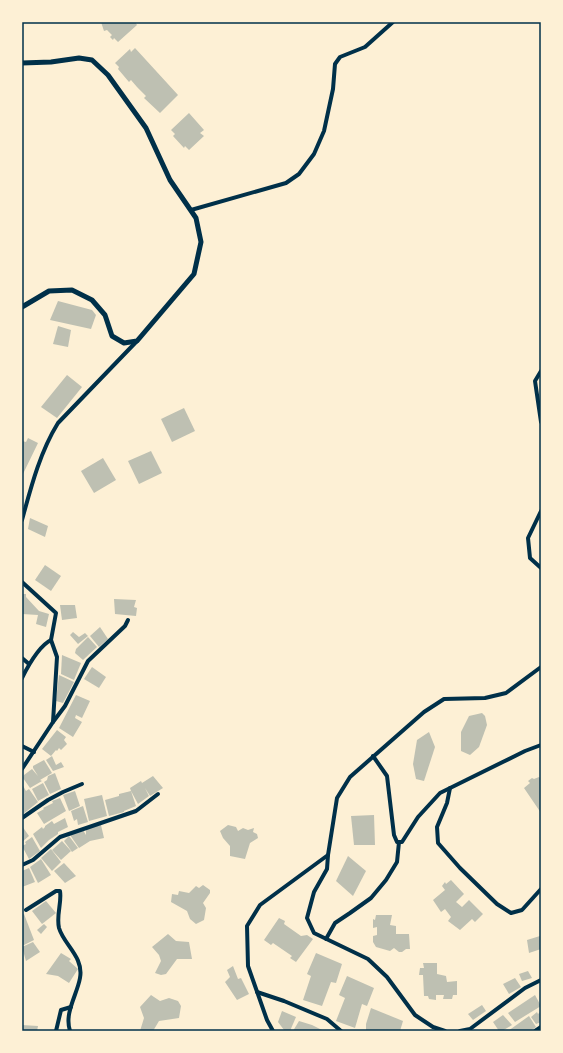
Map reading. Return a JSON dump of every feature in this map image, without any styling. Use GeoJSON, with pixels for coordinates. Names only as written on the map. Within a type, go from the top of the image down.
{"type":"FeatureCollection","features":[{"type":"Feature","properties":{"kind":"street"},"geometry":{"type":"LineString","coordinates":[[191,210],[286,182],[299,174],[314,154],[324,131],[333,89],[335,64],[340,57],[365,47],[393,22]]}},
{"type":"Feature","properties":{"kind":"street"},"geometry":{"type":"LineString","coordinates":[[22,63],[51,62],[79,58],[92,60],[103,70],[146,128],[170,180],[196,218],[201,242],[194,274],[137,341],[58,423],[50,437],[31,489],[22,520]]}},
{"type":"Feature","properties":{"kind":"street"},"geometry":{"type":"LineString","coordinates":[[22,307],[49,291],[72,290],[92,300],[101,310],[105,315],[112,336],[124,343],[137,341]]}},
{"type":"Feature","properties":{"kind":"street"},"geometry":{"type":"LineString","coordinates":[[541,371],[535,381],[541,422]]}},
{"type":"Feature","properties":{"kind":"street"},"geometry":{"type":"LineString","coordinates":[[541,511],[528,538],[530,558],[541,568]]}},
{"type":"Feature","properties":{"kind":"street"},"geometry":{"type":"LineString","coordinates":[[22,582],[56,613],[51,640],[57,657],[53,722]]}},
{"type":"Feature","properties":{"kind":"street"},"geometry":{"type":"LineString","coordinates":[[22,769],[53,722],[66,706],[88,661],[125,626],[128,620]]}},
{"type":"Feature","properties":{"kind":"street"},"geometry":{"type":"LineString","coordinates":[[22,678],[29,664],[46,642],[51,640]]}},
{"type":"Feature","properties":{"kind":"street"},"geometry":{"type":"LineString","coordinates":[[22,658],[29,664]]}},
{"type":"Feature","properties":{"kind":"street"},"geometry":{"type":"LineString","coordinates":[[445,1031],[433,1027],[415,1015],[387,977],[368,959],[314,933],[307,918],[314,892],[327,869],[337,798],[350,777],[424,712],[444,699],[485,698],[506,693],[541,667]]}},
{"type":"Feature","properties":{"kind":"street"},"geometry":{"type":"LineString","coordinates":[[399,842],[402,842],[418,817],[440,793],[541,745]]}},
{"type":"Feature","properties":{"kind":"street"},"geometry":{"type":"LineString","coordinates":[[22,746],[34,752]]}},
{"type":"Feature","properties":{"kind":"street"},"geometry":{"type":"LineString","coordinates":[[374,756],[382,766],[387,776],[394,835],[396,842],[399,842]]}},
{"type":"Feature","properties":{"kind":"street"},"geometry":{"type":"LineString","coordinates":[[22,818],[48,800],[82,784]]}},
{"type":"Feature","properties":{"kind":"street"},"geometry":{"type":"LineString","coordinates":[[450,788],[447,803],[437,827],[438,843],[460,868],[497,904],[511,913],[522,910],[541,890]]}},
{"type":"Feature","properties":{"kind":"street"},"geometry":{"type":"LineString","coordinates":[[22,865],[33,860],[60,837],[136,811],[158,794]]}},
{"type":"Feature","properties":{"kind":"street"},"geometry":{"type":"LineString","coordinates":[[326,939],[335,923],[371,898],[386,880],[397,862],[399,842]]}},
{"type":"Feature","properties":{"kind":"street"},"geometry":{"type":"LineString","coordinates":[[273,1031],[267,1020],[248,966],[247,926],[260,905],[328,855]]}},
{"type":"Feature","properties":{"kind":"street"},"geometry":{"type":"LineString","coordinates":[[26,910],[56,891],[60,891],[58,920],[60,930],[78,960],[81,968],[80,978],[71,1007],[68,1025],[70,1031]]}},
{"type":"Feature","properties":{"kind":"street"},"geometry":{"type":"LineString","coordinates":[[460,1031],[470,1028],[525,988],[541,980]]}},
{"type":"Feature","properties":{"kind":"street"},"geometry":{"type":"LineString","coordinates":[[257,992],[284,1001],[327,1019],[341,1031]]}},
{"type":"Feature","properties":{"kind":"street"},"geometry":{"type":"LineString","coordinates":[[56,1031],[61,1010],[71,1007]]}},
{"type":"Feature","properties":{"kind":"street"},"geometry":{"type":"LineString","coordinates":[[535,1031],[541,1027]]}},
{"type":"Feature","properties":{"kind":"building"},"geometry":{"type":"Polygon","coordinates":[[[101,22],[135,22],[137,25],[118,42],[114,38],[113,40],[110,37],[112,35],[107,30],[104,31],[101,22]]]}},
{"type":"Feature","properties":{"kind":"building"},"geometry":{"type":"Polygon","coordinates":[[[135,48],[178,95],[160,113],[144,98],[146,96],[131,80],[129,82],[115,63],[130,49],[131,52],[135,48]]]}},
{"type":"Feature","properties":{"kind":"building"},"geometry":{"type":"Polygon","coordinates":[[[189,113],[204,130],[200,133],[204,136],[189,150],[185,146],[184,148],[173,136],[175,134],[171,130],[189,113]]]}},
{"type":"Feature","properties":{"kind":"building"},"geometry":{"type":"Polygon","coordinates":[[[58,301],[92,310],[96,315],[91,329],[50,320],[58,301]]]}},
{"type":"Feature","properties":{"kind":"building"},"geometry":{"type":"Polygon","coordinates":[[[58,326],[71,330],[68,347],[53,344],[58,326]]]}},
{"type":"Feature","properties":{"kind":"building"},"geometry":{"type":"Polygon","coordinates":[[[67,375],[82,387],[57,418],[41,407],[67,375]]]}},
{"type":"Feature","properties":{"kind":"building"},"geometry":{"type":"Polygon","coordinates":[[[184,408],[195,431],[172,442],[161,419],[184,408]]]}},
{"type":"Feature","properties":{"kind":"building"},"geometry":{"type":"Polygon","coordinates":[[[28,438],[38,443],[22,476],[22,441],[26,442],[28,438]]]}},
{"type":"Feature","properties":{"kind":"building"},"geometry":{"type":"Polygon","coordinates":[[[151,451],[162,473],[139,484],[128,461],[151,451]]]}},
{"type":"Feature","properties":{"kind":"building"},"geometry":{"type":"Polygon","coordinates":[[[103,458],[116,480],[94,493],[81,471],[103,458]]]}},
{"type":"Feature","properties":{"kind":"building"},"geometry":{"type":"Polygon","coordinates":[[[30,518],[48,526],[45,537],[28,529],[30,518]]]}},
{"type":"Feature","properties":{"kind":"building"},"geometry":{"type":"Polygon","coordinates":[[[45,565],[61,576],[51,591],[35,580],[45,565]]]}},
{"type":"Feature","properties":{"kind":"building"},"geometry":{"type":"Polygon","coordinates":[[[22,594],[26,594],[26,597],[39,611],[49,614],[46,627],[36,624],[38,615],[22,614],[22,594]]]}},
{"type":"Feature","properties":{"kind":"building"},"geometry":{"type":"Polygon","coordinates":[[[114,599],[136,600],[134,607],[137,608],[136,616],[115,614],[114,599]]]}},
{"type":"Feature","properties":{"kind":"building"},"geometry":{"type":"Polygon","coordinates":[[[60,605],[75,605],[77,618],[62,620],[60,605]]]}},
{"type":"Feature","properties":{"kind":"building"},"geometry":{"type":"Polygon","coordinates":[[[100,627],[108,639],[99,647],[90,636],[100,627]]]}},
{"type":"Feature","properties":{"kind":"building"},"geometry":{"type":"Polygon","coordinates":[[[73,632],[79,637],[85,633],[88,636],[78,644],[70,635],[73,632]]]}},
{"type":"Feature","properties":{"kind":"building"},"geometry":{"type":"Polygon","coordinates":[[[88,637],[97,647],[83,660],[75,653],[76,649],[88,637]]]}},
{"type":"Feature","properties":{"kind":"building"},"geometry":{"type":"Polygon","coordinates":[[[62,655],[81,663],[74,680],[61,674],[62,655]]]}},
{"type":"Feature","properties":{"kind":"building"},"geometry":{"type":"Polygon","coordinates":[[[92,667],[106,677],[99,688],[84,679],[92,667]]]}},
{"type":"Feature","properties":{"kind":"building"},"geometry":{"type":"Polygon","coordinates":[[[59,675],[74,682],[63,703],[56,701],[59,675]]]}},
{"type":"Feature","properties":{"kind":"building"},"geometry":{"type":"Polygon","coordinates":[[[76,695],[90,701],[82,718],[76,715],[75,718],[82,722],[73,737],[59,728],[76,695]]]}},
{"type":"Feature","properties":{"kind":"building"},"geometry":{"type":"Polygon","coordinates":[[[482,713],[485,716],[487,725],[479,747],[470,755],[461,751],[461,732],[469,716],[482,713]]]}},
{"type":"Feature","properties":{"kind":"building"},"geometry":{"type":"Polygon","coordinates":[[[57,730],[66,737],[64,740],[67,744],[61,750],[59,748],[57,751],[56,750],[51,756],[42,749],[57,730]]]}},
{"type":"Feature","properties":{"kind":"building"},"geometry":{"type":"Polygon","coordinates":[[[429,732],[435,747],[424,781],[416,779],[413,764],[417,740],[429,732]]]}},
{"type":"Feature","properties":{"kind":"building"},"geometry":{"type":"Polygon","coordinates":[[[52,756],[56,765],[61,762],[64,767],[53,771],[46,760],[52,756]]]}},
{"type":"Feature","properties":{"kind":"building"},"geometry":{"type":"Polygon","coordinates":[[[44,760],[52,773],[30,788],[23,778],[24,775],[32,769],[38,776],[33,766],[44,760]]]}},
{"type":"Feature","properties":{"kind":"building"},"geometry":{"type":"Polygon","coordinates":[[[55,773],[61,789],[50,794],[44,782],[47,780],[48,776],[55,773]]]}},
{"type":"Feature","properties":{"kind":"building"},"geometry":{"type":"Polygon","coordinates":[[[153,776],[163,788],[150,796],[145,788],[149,796],[138,804],[130,788],[153,776]]]}},
{"type":"Feature","properties":{"kind":"building"},"geometry":{"type":"Polygon","coordinates":[[[539,777],[541,779],[541,813],[524,788],[530,783],[528,781],[532,778],[534,779],[539,777]]]}},
{"type":"Feature","properties":{"kind":"building"},"geometry":{"type":"Polygon","coordinates":[[[43,783],[49,795],[38,801],[32,789],[43,783]]]}},
{"type":"Feature","properties":{"kind":"building"},"geometry":{"type":"Polygon","coordinates":[[[22,784],[26,791],[29,789],[38,802],[22,815],[22,784]]]}},
{"type":"Feature","properties":{"kind":"building"},"geometry":{"type":"Polygon","coordinates":[[[75,791],[80,806],[69,811],[63,795],[75,791]]]}},
{"type":"Feature","properties":{"kind":"building"},"geometry":{"type":"Polygon","coordinates":[[[131,791],[136,806],[124,812],[109,816],[105,800],[131,791]]]}},
{"type":"Feature","properties":{"kind":"building"},"geometry":{"type":"Polygon","coordinates":[[[102,795],[107,816],[89,821],[84,799],[102,795]]]}},
{"type":"Feature","properties":{"kind":"building"},"geometry":{"type":"Polygon","coordinates":[[[60,798],[66,811],[44,824],[37,813],[53,803],[52,801],[60,798]]]}},
{"type":"Feature","properties":{"kind":"building"},"geometry":{"type":"Polygon","coordinates":[[[83,806],[88,822],[78,825],[77,819],[74,821],[71,811],[83,806]]]}},
{"type":"Feature","properties":{"kind":"building"},"geometry":{"type":"Polygon","coordinates":[[[374,815],[375,845],[354,845],[351,816],[374,815]]]}},
{"type":"Feature","properties":{"kind":"building"},"geometry":{"type":"Polygon","coordinates":[[[65,818],[68,827],[58,832],[58,834],[41,848],[33,834],[42,827],[43,829],[52,821],[54,824],[65,818]]]}},
{"type":"Feature","properties":{"kind":"building"},"geometry":{"type":"Polygon","coordinates":[[[101,825],[104,838],[90,841],[79,848],[70,835],[83,830],[86,835],[86,828],[101,825]]]}},
{"type":"Feature","properties":{"kind":"building"},"geometry":{"type":"Polygon","coordinates":[[[228,825],[236,827],[238,831],[243,828],[248,830],[254,828],[253,832],[257,834],[258,838],[250,843],[245,859],[230,856],[230,846],[223,838],[220,831],[228,825]]]}},
{"type":"Feature","properties":{"kind":"building"},"geometry":{"type":"Polygon","coordinates":[[[22,826],[29,836],[22,842],[22,826]]]}},
{"type":"Feature","properties":{"kind":"building"},"geometry":{"type":"Polygon","coordinates":[[[69,836],[78,848],[72,852],[64,841],[69,836]]]}},
{"type":"Feature","properties":{"kind":"building"},"geometry":{"type":"Polygon","coordinates":[[[32,837],[40,851],[29,859],[22,846],[32,837]]]}},
{"type":"Feature","properties":{"kind":"building"},"geometry":{"type":"Polygon","coordinates":[[[62,841],[71,851],[61,860],[52,850],[62,841]]]}},
{"type":"Feature","properties":{"kind":"building"},"geometry":{"type":"Polygon","coordinates":[[[51,849],[61,862],[52,871],[41,858],[51,849]]]}},
{"type":"Feature","properties":{"kind":"building"},"geometry":{"type":"Polygon","coordinates":[[[348,856],[366,871],[353,896],[336,881],[348,856]]]}},
{"type":"Feature","properties":{"kind":"building"},"geometry":{"type":"Polygon","coordinates":[[[41,859],[51,875],[38,883],[30,867],[41,859]]]}},
{"type":"Feature","properties":{"kind":"building"},"geometry":{"type":"Polygon","coordinates":[[[64,863],[76,876],[65,883],[54,871],[64,863]]]}},
{"type":"Feature","properties":{"kind":"building"},"geometry":{"type":"Polygon","coordinates":[[[29,868],[35,882],[22,887],[22,871],[29,868]]]}},
{"type":"Feature","properties":{"kind":"building"},"geometry":{"type":"Polygon","coordinates":[[[451,880],[464,894],[456,902],[462,907],[469,900],[483,914],[475,922],[472,919],[460,930],[448,921],[451,917],[445,909],[441,912],[433,900],[445,890],[442,886],[445,882],[446,884],[451,880]]]}},
{"type":"Feature","properties":{"kind":"building"},"geometry":{"type":"Polygon","coordinates":[[[203,885],[210,890],[210,893],[203,903],[206,908],[204,920],[196,924],[190,919],[187,911],[171,902],[172,894],[178,895],[179,891],[189,893],[196,886],[199,888],[203,885]]]}},
{"type":"Feature","properties":{"kind":"building"},"geometry":{"type":"Polygon","coordinates":[[[46,901],[56,913],[42,924],[32,911],[46,901]]]}},
{"type":"Feature","properties":{"kind":"building"},"geometry":{"type":"Polygon","coordinates":[[[24,914],[34,940],[22,946],[22,915],[24,914]]]}},
{"type":"Feature","properties":{"kind":"building"},"geometry":{"type":"Polygon","coordinates":[[[376,915],[392,915],[390,925],[396,926],[396,934],[409,934],[410,949],[399,952],[394,948],[390,951],[376,947],[373,942],[373,936],[377,935],[377,927],[373,928],[373,919],[375,920],[376,915]]]}},
{"type":"Feature","properties":{"kind":"building"},"geometry":{"type":"Polygon","coordinates":[[[279,918],[285,921],[284,924],[301,936],[307,935],[313,939],[296,962],[290,958],[292,956],[273,943],[271,945],[264,940],[279,918]]]}},
{"type":"Feature","properties":{"kind":"building"},"geometry":{"type":"Polygon","coordinates":[[[44,924],[47,927],[41,934],[37,930],[44,924]]]}},
{"type":"Feature","properties":{"kind":"building"},"geometry":{"type":"Polygon","coordinates":[[[168,934],[176,941],[189,942],[192,959],[177,959],[166,974],[161,975],[155,973],[161,961],[159,955],[152,947],[168,934]]]}},
{"type":"Feature","properties":{"kind":"building"},"geometry":{"type":"Polygon","coordinates":[[[540,936],[541,949],[529,953],[527,940],[540,936]]]}},
{"type":"Feature","properties":{"kind":"building"},"geometry":{"type":"Polygon","coordinates":[[[33,942],[40,952],[26,961],[22,947],[33,942]]]}},
{"type":"Feature","properties":{"kind":"building"},"geometry":{"type":"Polygon","coordinates":[[[61,953],[71,959],[69,961],[78,969],[69,983],[58,976],[46,974],[61,953]]]}},
{"type":"Feature","properties":{"kind":"building"},"geometry":{"type":"Polygon","coordinates":[[[316,953],[342,964],[336,983],[331,982],[322,1006],[303,1000],[311,976],[307,974],[316,953]]]}},
{"type":"Feature","properties":{"kind":"building"},"geometry":{"type":"Polygon","coordinates":[[[423,963],[437,963],[437,974],[446,976],[447,982],[457,981],[457,995],[453,995],[452,999],[443,999],[444,995],[436,995],[436,1000],[429,999],[428,996],[424,996],[423,975],[419,975],[420,968],[424,968],[423,963]]]}},
{"type":"Feature","properties":{"kind":"building"},"geometry":{"type":"Polygon","coordinates":[[[233,966],[238,979],[241,978],[249,994],[237,1000],[225,982],[230,977],[227,970],[233,966]]]}},
{"type":"Feature","properties":{"kind":"building"},"geometry":{"type":"Polygon","coordinates":[[[528,971],[532,978],[522,981],[519,974],[528,971]]]}},
{"type":"Feature","properties":{"kind":"building"},"geometry":{"type":"Polygon","coordinates":[[[347,976],[374,988],[367,1006],[362,1004],[355,1028],[336,1021],[345,998],[339,995],[347,976]]]}},
{"type":"Feature","properties":{"kind":"building"},"geometry":{"type":"Polygon","coordinates":[[[515,978],[521,987],[509,994],[503,984],[515,978]]]}},
{"type":"Feature","properties":{"kind":"building"},"geometry":{"type":"Polygon","coordinates":[[[151,995],[160,1001],[169,998],[178,1001],[181,1006],[179,1018],[159,1021],[153,1031],[140,1031],[144,1018],[140,1007],[151,995]]]}},
{"type":"Feature","properties":{"kind":"building"},"geometry":{"type":"Polygon","coordinates":[[[535,995],[541,1006],[515,1022],[508,1013],[535,995]]]}},
{"type":"Feature","properties":{"kind":"building"},"geometry":{"type":"Polygon","coordinates":[[[482,1005],[486,1011],[473,1020],[468,1014],[482,1005]]]}},
{"type":"Feature","properties":{"kind":"building"},"geometry":{"type":"Polygon","coordinates":[[[371,1008],[403,1021],[400,1031],[366,1031],[366,1024],[371,1008]]]}},
{"type":"Feature","properties":{"kind":"building"},"geometry":{"type":"Polygon","coordinates":[[[282,1011],[296,1017],[290,1031],[284,1030],[278,1022],[282,1011]]]}},
{"type":"Feature","properties":{"kind":"building"},"geometry":{"type":"Polygon","coordinates":[[[541,1011],[541,1022],[536,1024],[531,1017],[537,1012],[538,1014],[541,1011]]]}},
{"type":"Feature","properties":{"kind":"building"},"geometry":{"type":"Polygon","coordinates":[[[503,1015],[512,1025],[502,1031],[499,1031],[493,1022],[503,1015]]]}},
{"type":"Feature","properties":{"kind":"building"},"geometry":{"type":"Polygon","coordinates":[[[529,1016],[536,1027],[531,1031],[508,1031],[529,1016]]]}},
{"type":"Feature","properties":{"kind":"building"},"geometry":{"type":"Polygon","coordinates":[[[299,1021],[312,1025],[324,1031],[293,1031],[299,1021]]]}},
{"type":"Feature","properties":{"kind":"building"},"geometry":{"type":"Polygon","coordinates":[[[22,1025],[38,1026],[37,1031],[22,1031],[22,1025]]]}}]}
